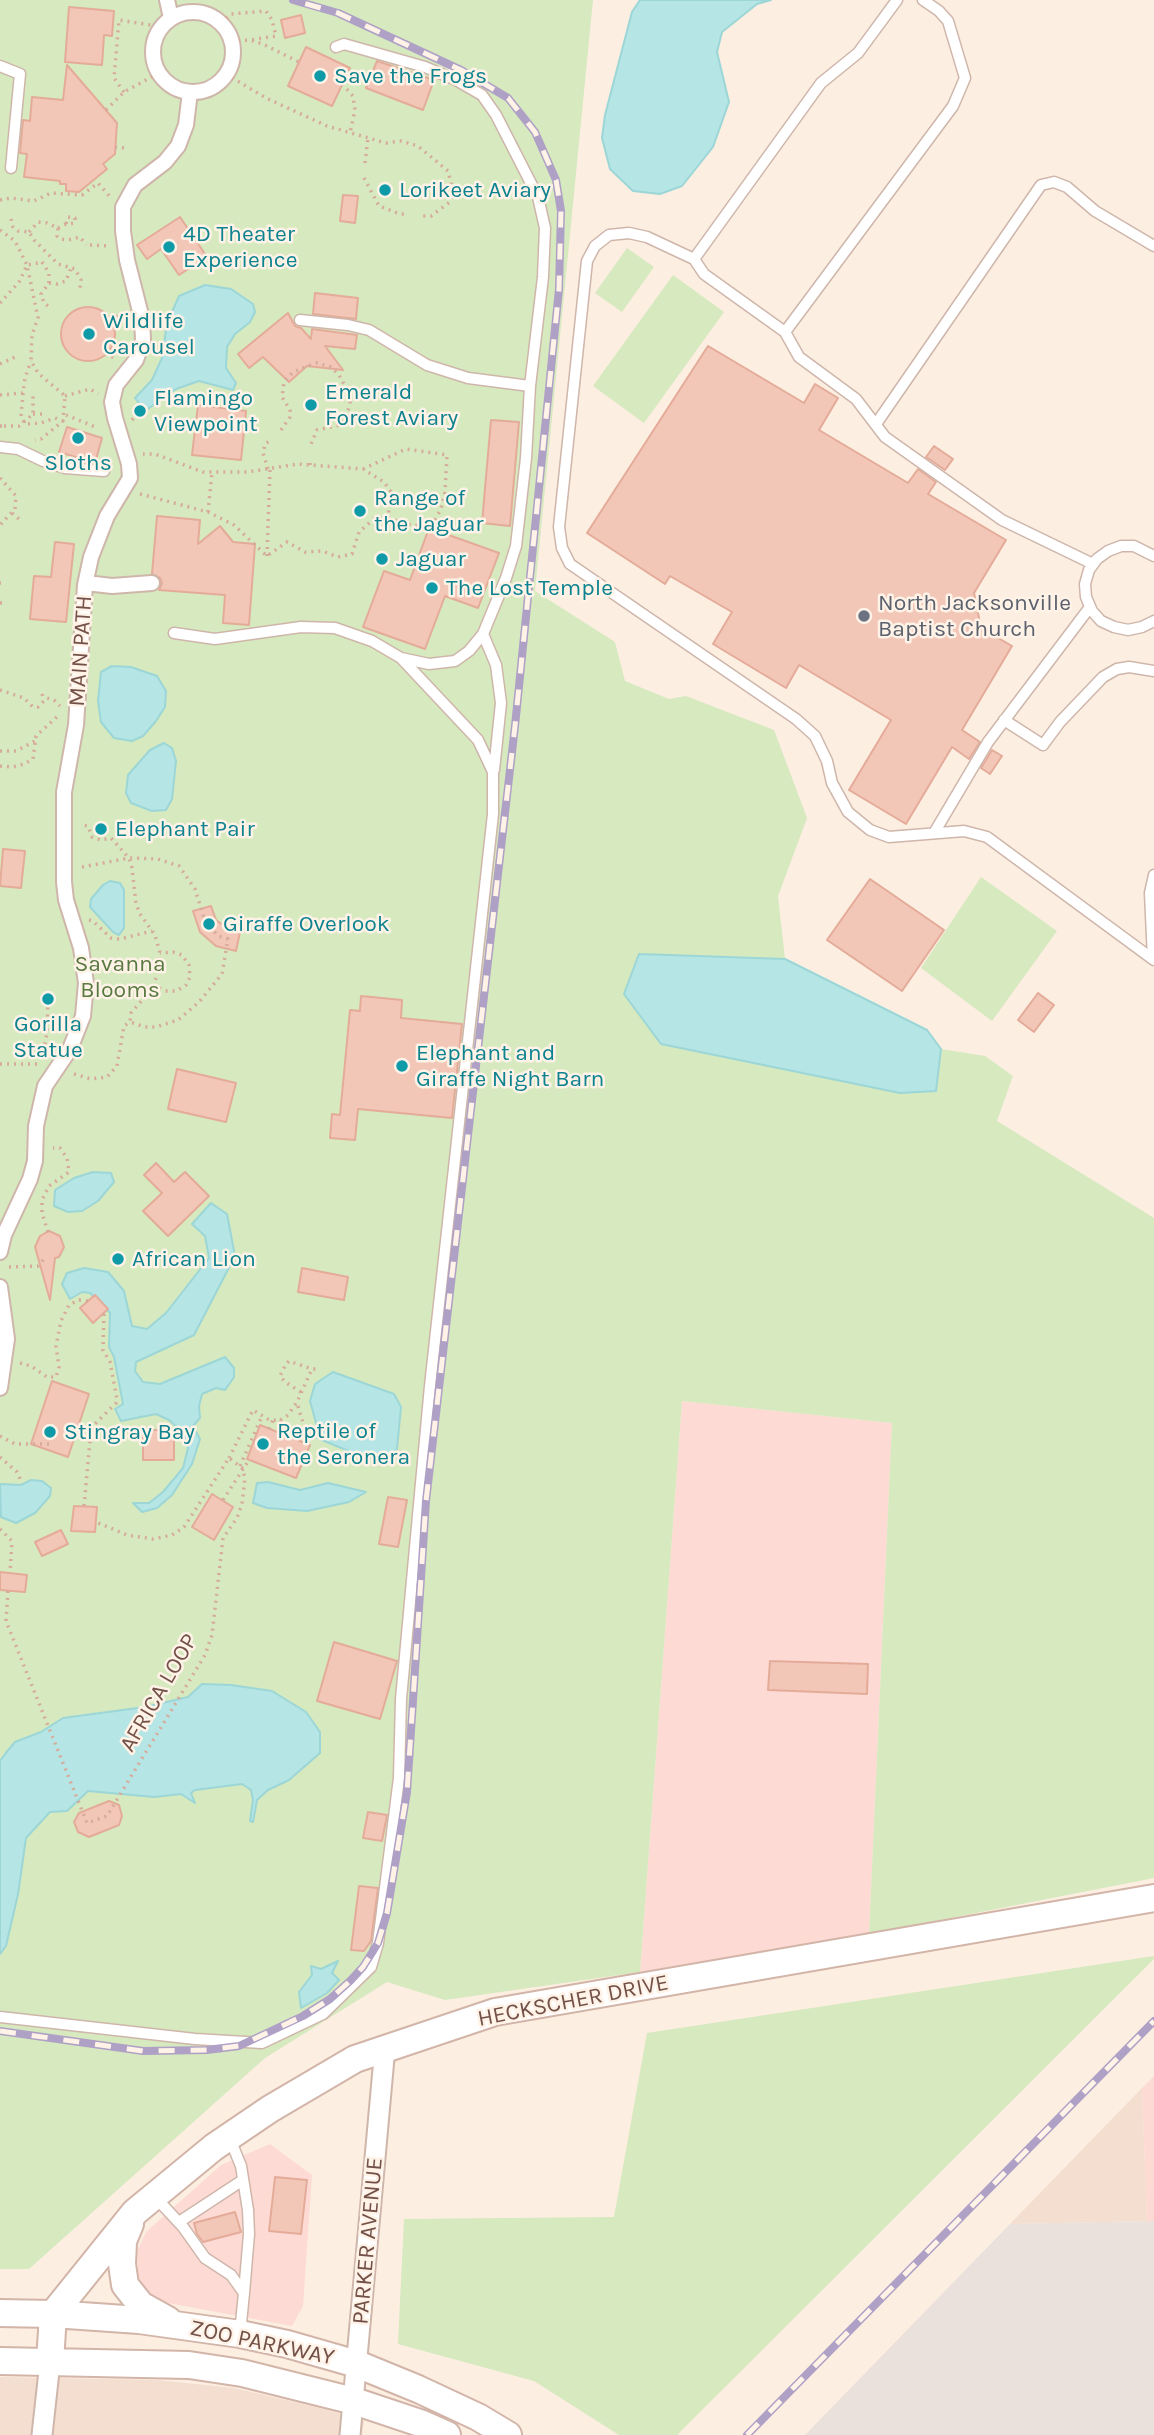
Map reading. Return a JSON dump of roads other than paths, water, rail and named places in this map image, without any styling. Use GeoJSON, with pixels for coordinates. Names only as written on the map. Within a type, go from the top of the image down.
{"type":"FeatureCollection","features":[{"type":"Feature","properties":{"kind":"main road","name":"HECKSCHER DRIVE"},"geometry":{"type":"LineString","coordinates":[[53,2314],[144,2204],[229,2137],[270,2109],[355,2059],[384,2048],[495,2012],[1154,1898]]}},
{"type":"Feature","properties":{"kind":"main road"},"geometry":{"type":"LineString","coordinates":[[144,2204],[123,2241],[125,2285],[141,2305],[179,2326]]}},
{"type":"Feature","properties":{"kind":"main road","name":"ZOO PARKWAY"},"geometry":{"type":"LineString","coordinates":[[0,2313],[53,2314],[179,2326],[240,2334],[287,2344],[357,2364],[418,2389],[478,2417],[508,2435]]}},
{"type":"Feature","properties":{"kind":"main road"},"geometry":{"type":"LineString","coordinates":[[50,2362],[53,2314]]}},
{"type":"Feature","properties":{"kind":"main road","name":"ZOO PARKWAY"},"geometry":{"type":"LineString","coordinates":[[0,2361],[189,2365],[242,2373],[354,2401],[447,2435]]}},
{"type":"Feature","properties":{"kind":"street"},"geometry":{"type":"LineString","coordinates":[[166,22],[167,0]]}},
{"type":"Feature","properties":{"kind":"street"},"geometry":{"type":"LineString","coordinates":[[196,12],[210,15],[221,23],[231,41],[232,62],[217,84],[190,92],[167,83],[154,62],[153,49],[155,37],[166,22],[183,13],[196,12]]}},
{"type":"Feature","properties":{"kind":"street","name":"MAIN PATH"},"geometry":{"type":"LineString","coordinates":[[0,1252],[2,1235],[30,1179],[36,1147],[36,1126],[45,1086],[70,1049],[83,1016],[86,983],[81,948],[66,900],[63,867],[64,792],[76,725],[86,583],[91,557],[107,516],[130,478],[112,402],[116,385],[136,360],[144,340],[142,319],[127,260],[123,207],[135,185],[165,162],[178,146],[186,125],[190,92]]}},
{"type":"Feature","properties":{"kind":"street"},"geometry":{"type":"LineString","coordinates":[[86,583],[112,586],[152,583]]}},
{"type":"Feature","properties":{"kind":"street"},"geometry":{"type":"LineString","coordinates":[[0,1287],[6,1339],[0,1388]]}},
{"type":"Feature","properties":{"kind":"street","name":"PARKER AVENUE"},"geometry":{"type":"LineString","coordinates":[[350,2435],[384,2048]]}},
{"type":"Feature","properties":{"kind":"street"},"geometry":{"type":"LineString","coordinates":[[43,2435],[50,2362]]}},
{"type":"Feature","properties":{"kind":"lane"},"geometry":{"type":"LineString","coordinates":[[694,259],[821,83],[858,52],[897,0]]}},
{"type":"Feature","properties":{"kind":"lane"},"geometry":{"type":"LineString","coordinates":[[785,332],[953,106],[965,78],[948,21],[923,0]]}},
{"type":"Feature","properties":{"kind":"lane"},"geometry":{"type":"LineString","coordinates":[[336,47],[344,44],[373,51],[456,80],[482,95],[496,115],[538,197],[545,228],[526,458],[516,546],[506,578],[483,634],[469,651],[455,661],[429,664],[401,658]]}},
{"type":"Feature","properties":{"kind":"lane"},"geometry":{"type":"LineString","coordinates":[[0,66],[20,74],[11,168]]}},
{"type":"Feature","properties":{"kind":"lane"},"geometry":{"type":"LineString","coordinates":[[876,424],[1041,185],[1054,182],[1067,187],[1095,211],[1154,246]]}},
{"type":"Feature","properties":{"kind":"lane"},"geometry":{"type":"LineString","coordinates":[[1093,564],[1002,520],[885,437],[856,399],[799,357],[785,332],[704,274],[694,259],[646,237],[629,233],[609,235],[595,246],[587,261],[559,527],[562,548],[570,564],[796,719],[815,736],[827,761],[832,783],[848,812],[870,830],[889,837],[964,831],[987,837],[1154,959]]}},
{"type":"Feature","properties":{"kind":"lane"},"geometry":{"type":"LineString","coordinates":[[300,320],[369,330],[427,365],[468,378],[530,386]]}},
{"type":"Feature","properties":{"kind":"lane"},"geometry":{"type":"LineString","coordinates":[[0,447],[18,449],[65,468],[104,471]]}},
{"type":"Feature","properties":{"kind":"lane"},"geometry":{"type":"LineString","coordinates":[[1154,555],[1135,546],[1121,546],[1108,551],[1093,564],[1086,584],[1086,597],[1090,607],[1101,621],[1128,630],[1154,621]]}},
{"type":"Feature","properties":{"kind":"lane"},"geometry":{"type":"LineString","coordinates":[[934,833],[1004,720],[1090,607]]}},
{"type":"Feature","properties":{"kind":"lane"},"geometry":{"type":"LineString","coordinates":[[174,633],[215,639],[301,627],[335,628],[372,641],[401,658],[478,740],[493,772]]}},
{"type":"Feature","properties":{"kind":"lane"},"geometry":{"type":"LineString","coordinates":[[0,2017],[195,2039],[262,2043],[323,2014],[371,1967],[378,1943],[399,1778],[401,1699],[411,1580],[492,814],[493,772],[501,703],[496,665],[483,634]]}},
{"type":"Feature","properties":{"kind":"lane"},"geometry":{"type":"LineString","coordinates":[[1004,720],[1043,745],[1060,722],[1103,677],[1117,669],[1129,667],[1154,671]]}},
{"type":"Feature","properties":{"kind":"lane"},"geometry":{"type":"LineString","coordinates":[[1154,875],[1150,893],[1154,959]]}},
{"type":"Feature","properties":{"kind":"lane"},"geometry":{"type":"LineString","coordinates":[[229,2137],[241,2166],[249,2234],[240,2334]]}},
{"type":"Feature","properties":{"kind":"lane"},"geometry":{"type":"LineString","coordinates":[[179,2222],[243,2180]]}},
{"type":"Feature","properties":{"kind":"lane"},"geometry":{"type":"LineString","coordinates":[[144,2204],[179,2222],[205,2258],[231,2275],[244,2292]]}},
{"type":"Feature","properties":{"kind":"water"},"geometry":{"type":"Polygon","coordinates":[[[640,0],[771,0],[757,4],[722,32],[717,52],[729,102],[713,147],[682,186],[660,194],[633,191],[610,169],[602,138],[605,115],[632,12],[640,0]]]}},
{"type":"Feature","properties":{"kind":"water"},"geometry":{"type":"Polygon","coordinates":[[[205,285],[231,289],[253,304],[255,312],[250,322],[235,334],[227,347],[226,368],[236,383],[233,390],[199,381],[176,389],[145,411],[135,398],[152,380],[162,358],[167,323],[179,296],[205,285]]]}},
{"type":"Feature","properties":{"kind":"water"},"geometry":{"type":"Polygon","coordinates":[[[112,666],[131,667],[157,676],[166,691],[165,707],[156,721],[143,736],[132,741],[114,738],[101,722],[98,701],[101,672],[112,666]]]}},
{"type":"Feature","properties":{"kind":"water"},"geometry":{"type":"Polygon","coordinates":[[[164,743],[172,748],[176,761],[172,799],[166,810],[152,811],[131,803],[126,793],[128,775],[150,750],[164,743]]]}},
{"type":"Feature","properties":{"kind":"water"},"geometry":{"type":"Polygon","coordinates":[[[110,881],[120,883],[124,890],[124,928],[119,935],[90,907],[91,899],[110,881]]]}},
{"type":"Feature","properties":{"kind":"water"},"geometry":{"type":"Polygon","coordinates":[[[639,954],[785,959],[927,1030],[941,1049],[936,1091],[900,1093],[661,1044],[624,994],[639,954]]]}},
{"type":"Feature","properties":{"kind":"water"},"geometry":{"type":"Polygon","coordinates":[[[93,1172],[111,1173],[114,1182],[98,1201],[82,1211],[68,1212],[54,1206],[55,1190],[74,1178],[93,1172]]]}},
{"type":"Feature","properties":{"kind":"water"},"geometry":{"type":"Polygon","coordinates":[[[211,1203],[227,1214],[235,1256],[194,1335],[136,1362],[135,1371],[143,1382],[160,1384],[225,1357],[234,1368],[234,1377],[225,1390],[216,1388],[202,1394],[200,1418],[193,1426],[200,1439],[192,1464],[172,1495],[157,1508],[142,1512],[133,1503],[149,1503],[163,1492],[183,1468],[188,1448],[181,1431],[169,1420],[156,1414],[121,1421],[115,1409],[123,1404],[114,1357],[109,1347],[110,1313],[90,1293],[82,1292],[70,1299],[62,1284],[67,1273],[84,1268],[108,1272],[124,1291],[132,1326],[147,1329],[166,1313],[209,1258],[205,1236],[192,1224],[211,1203]]]}},
{"type":"Feature","properties":{"kind":"water"},"geometry":{"type":"Polygon","coordinates":[[[333,1372],[394,1394],[401,1407],[397,1449],[385,1460],[351,1452],[317,1438],[318,1430],[310,1401],[315,1384],[333,1372]]]}},
{"type":"Feature","properties":{"kind":"water"},"geometry":{"type":"Polygon","coordinates":[[[31,1480],[42,1481],[51,1488],[50,1496],[35,1513],[16,1523],[1,1517],[0,1484],[21,1485],[31,1480]]]}},
{"type":"Feature","properties":{"kind":"water"},"geometry":{"type":"Polygon","coordinates":[[[268,1482],[300,1490],[328,1483],[366,1492],[349,1502],[307,1511],[267,1508],[253,1503],[257,1483],[268,1482]]]}},
{"type":"Feature","properties":{"kind":"water"},"geometry":{"type":"Polygon","coordinates":[[[202,1684],[272,1691],[306,1712],[320,1732],[320,1753],[289,1780],[268,1790],[257,1800],[253,1822],[250,1821],[253,1800],[251,1790],[242,1784],[195,1790],[191,1793],[195,1803],[181,1794],[154,1797],[88,1791],[67,1811],[50,1812],[26,1838],[18,1894],[6,1946],[0,1954],[0,1761],[5,1754],[15,1742],[41,1732],[63,1718],[145,1707],[188,1697],[202,1684]]]}},
{"type":"Feature","properties":{"kind":"water"},"geometry":{"type":"Polygon","coordinates":[[[338,1961],[332,1973],[339,1980],[327,1993],[301,2008],[299,1992],[312,1975],[311,1966],[321,1969],[338,1961]]]}},
{"type":"Feature","properties":{"kind":"railway"},"geometry":{"type":"LineString","coordinates":[[0,2031],[143,2051],[207,2050],[239,2046],[303,2016],[330,1999],[350,1981],[363,1967],[378,1943],[387,1913],[407,1792],[426,1501],[515,726],[559,289],[561,211],[556,180],[535,132],[508,98],[461,70],[338,13],[293,0]]}},
{"type":"Feature","properties":{"kind":"railway"},"geometry":{"type":"LineString","coordinates":[[747,2435],[1154,2021]]}},
{"type":"Feature","properties":{"kind":"place","name":"Save the Frogs"},"geometry":{"type":"Point","coordinates":[320,76]}},
{"type":"Feature","properties":{"kind":"place","name":"Lorikeet Aviary"},"geometry":{"type":"Point","coordinates":[385,190]}},
{"type":"Feature","properties":{"kind":"place","name":"4D Theater Experience"},"geometry":{"type":"Point","coordinates":[169,247]}},
{"type":"Feature","properties":{"kind":"place","name":"Wildlife Carousel"},"geometry":{"type":"Point","coordinates":[89,334]}},
{"type":"Feature","properties":{"kind":"place","name":"Emerald Forest Aviary"},"geometry":{"type":"Point","coordinates":[311,405]}},
{"type":"Feature","properties":{"kind":"place","name":"Flamingo Viewpoint"},"geometry":{"type":"Point","coordinates":[140,411]}},
{"type":"Feature","properties":{"kind":"place","name":"Sloths"},"geometry":{"type":"Point","coordinates":[78,438]}},
{"type":"Feature","properties":{"kind":"place","name":"Range of the Jaguar"},"geometry":{"type":"Point","coordinates":[360,511]}},
{"type":"Feature","properties":{"kind":"place","name":"Jaguar"},"geometry":{"type":"Point","coordinates":[382,559]}},
{"type":"Feature","properties":{"kind":"place","name":"The Lost Temple"},"geometry":{"type":"Point","coordinates":[432,588]}},
{"type":"Feature","properties":{"kind":"place","name":"North Jacksonville Baptist Church"},"geometry":{"type":"Point","coordinates":[864,616]}},
{"type":"Feature","properties":{"kind":"place","name":"Elephant Pair"},"geometry":{"type":"Point","coordinates":[101,829]}},
{"type":"Feature","properties":{"kind":"place","name":"Giraffe Overlook"},"geometry":{"type":"Point","coordinates":[209,924]}},
{"type":"Feature","properties":{"kind":"place","name":"Gorilla Statue"},"geometry":{"type":"Point","coordinates":[48,999]}},
{"type":"Feature","properties":{"kind":"place","name":"Elephant and Giraffe Night Barn"},"geometry":{"type":"Point","coordinates":[402,1066]}},
{"type":"Feature","properties":{"kind":"place","name":"African Lion"},"geometry":{"type":"Point","coordinates":[118,1259]}},
{"type":"Feature","properties":{"kind":"place","name":"Stingray Bay"},"geometry":{"type":"Point","coordinates":[50,1432]}},
{"type":"Feature","properties":{"kind":"place","name":"Reptile of the Seronera"},"geometry":{"type":"Point","coordinates":[263,1444]}},
{"type":"Feature","properties":{"kind":"park label","name":"Savanna Blooms"},"geometry":{"type":"Point","coordinates":[120,977]}}]}
